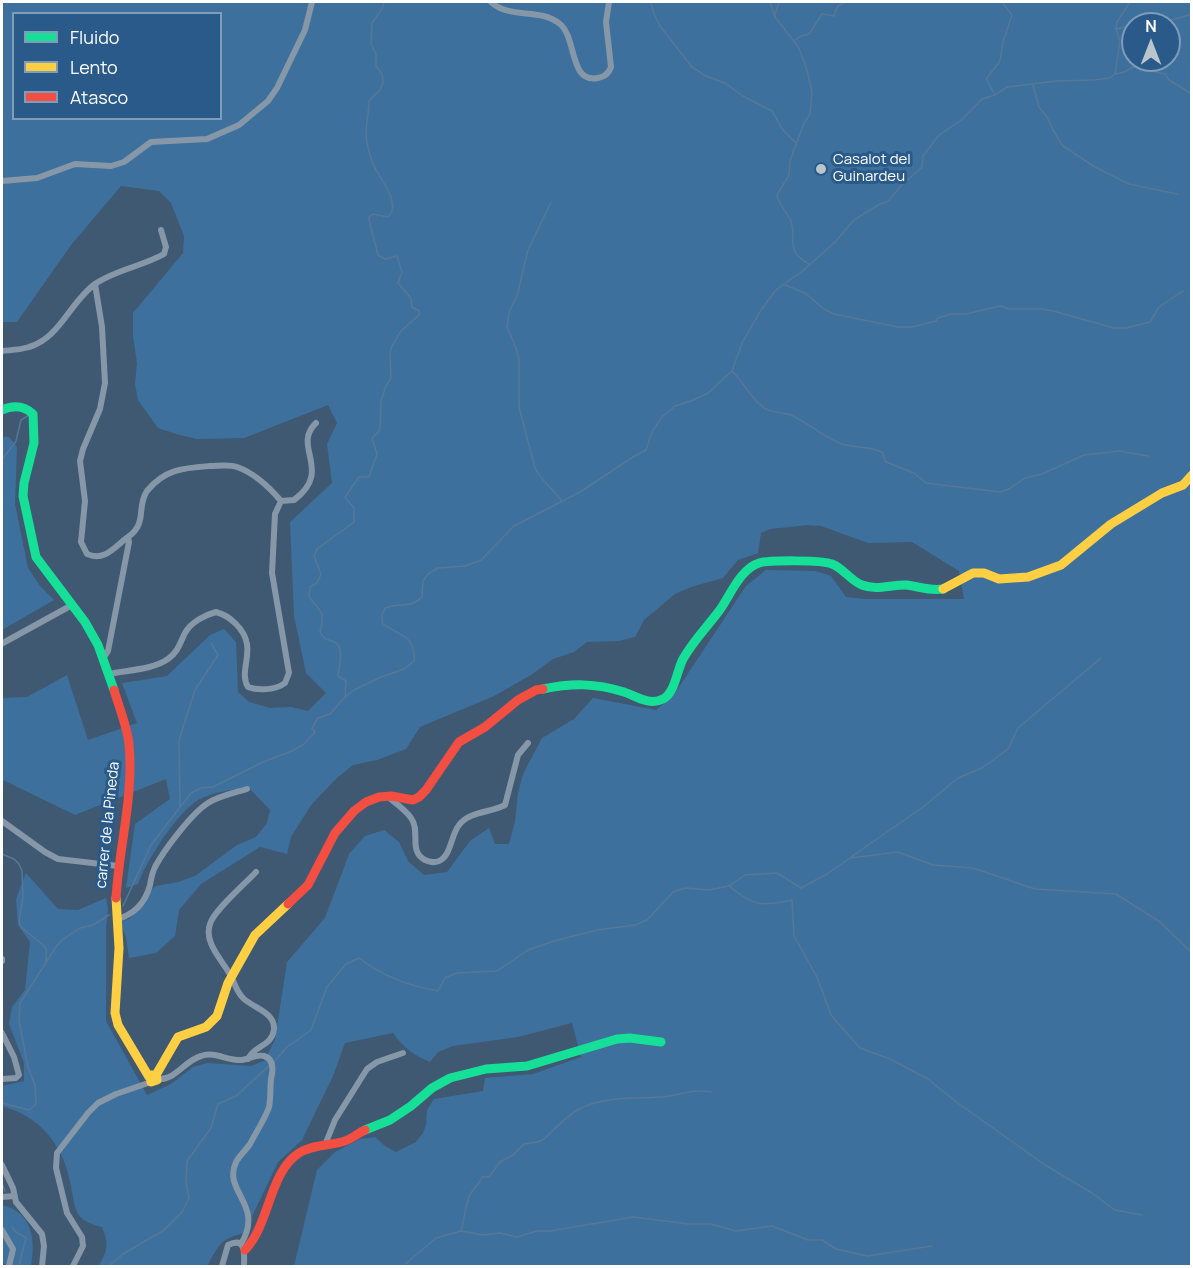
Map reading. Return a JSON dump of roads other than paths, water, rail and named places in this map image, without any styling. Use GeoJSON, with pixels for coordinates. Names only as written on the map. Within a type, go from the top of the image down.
{"type":"FeatureCollection","features":[{"type":"Feature","properties":{"kind":"street"},"geometry":{"type":"LineString","coordinates":[[2,181],[37,178],[75,164],[111,166],[124,162],[151,142],[207,139],[240,125],[268,101],[278,88],[305,30],[312,2]]}},
{"type":"Feature","properties":{"kind":"street"},"geometry":{"type":"LineString","coordinates":[[491,2],[504,10],[546,16],[560,23],[569,35],[578,71],[588,78],[595,79],[601,78],[610,71],[611,67],[606,22],[609,2]]}},
{"type":"Feature","properties":{"kind":"street"},"geometry":{"type":"LineString","coordinates":[[2,351],[26,348],[42,342],[57,329],[80,298],[94,284],[164,254],[166,247],[161,230]]}},
{"type":"Feature","properties":{"kind":"street"},"geometry":{"type":"LineString","coordinates":[[94,284],[102,327],[105,392],[81,456],[85,501],[81,542],[87,554],[98,557],[107,554],[128,537],[140,525],[146,493],[169,473],[180,468],[232,465],[269,487],[281,501]]}},
{"type":"Feature","properties":{"kind":"street","name":"carrer de la Pineda"},"geometry":{"type":"LineString","coordinates":[[2,410],[18,406],[28,409],[33,414],[34,443],[24,483],[24,503],[36,557],[85,622],[104,657],[127,732],[130,783],[118,866],[116,1019],[153,1078]]}},
{"type":"Feature","properties":{"kind":"street"},"geometry":{"type":"LineString","coordinates":[[281,501],[294,500],[311,480],[313,466],[307,447],[310,433],[316,423]]}},
{"type":"Feature","properties":{"kind":"street"},"geometry":{"type":"LineString","coordinates":[[153,1078],[178,1037],[206,1027],[217,1016],[231,976],[255,935],[308,885],[341,826],[354,811],[366,802],[386,796],[410,800],[419,797],[459,742],[485,728],[518,700],[536,690],[569,684],[584,684],[624,692],[650,702],[663,699],[669,693],[682,660],[698,635],[718,612],[743,575],[756,564],[779,560],[832,564],[861,585],[877,588],[905,585],[928,590],[942,590],[979,572],[999,579],[1028,577],[1067,562],[1111,524],[1162,493],[1183,485],[1191,475]]}},
{"type":"Feature","properties":{"kind":"street"},"geometry":{"type":"LineString","coordinates":[[109,674],[150,666],[167,660],[179,647],[192,625],[216,612],[230,619],[245,636],[248,648],[245,682],[248,687],[273,688],[285,683],[289,673],[272,573],[275,514],[281,501]]}},
{"type":"Feature","properties":{"kind":"street"},"geometry":{"type":"LineString","coordinates":[[104,657],[108,651],[129,542],[128,537]]}},
{"type":"Feature","properties":{"kind":"street"},"geometry":{"type":"LineString","coordinates":[[3,643],[72,605]]}},
{"type":"Feature","properties":{"kind":"street"},"geometry":{"type":"LineString","coordinates":[[386,796],[411,817],[415,826],[416,849],[419,855],[430,862],[439,861],[446,854],[454,832],[463,821],[477,814],[505,806],[518,755],[528,743]]}},
{"type":"Feature","properties":{"kind":"street"},"geometry":{"type":"LineString","coordinates":[[116,920],[125,917],[140,905],[148,891],[154,868],[202,807],[247,789]]}},
{"type":"Feature","properties":{"kind":"street"},"geometry":{"type":"LineString","coordinates":[[2,821],[58,859],[118,866]]}},
{"type":"Feature","properties":{"kind":"street"},"geometry":{"type":"LineString","coordinates":[[248,1059],[250,1054],[270,1040],[273,1024],[270,1016],[242,997],[211,943],[209,928],[214,916],[256,872]]}},
{"type":"Feature","properties":{"kind":"street"},"geometry":{"type":"LineString","coordinates":[[2,1033],[14,1057],[19,1075],[16,1078],[2,1079]]}},
{"type":"Feature","properties":{"kind":"street"},"geometry":{"type":"LineString","coordinates":[[222,1266],[228,1245],[237,1242],[243,1247],[248,1247],[262,1222],[287,1163],[307,1149],[346,1141],[361,1131],[390,1120],[441,1082],[458,1075],[486,1069],[527,1066],[617,1039],[630,1038],[661,1042]]}},
{"type":"Feature","properties":{"kind":"street"},"geometry":{"type":"LineString","coordinates":[[325,1145],[335,1120],[367,1069],[377,1062],[403,1053]]}},
{"type":"Feature","properties":{"kind":"street"},"geometry":{"type":"LineString","coordinates":[[73,1266],[81,1250],[82,1242],[80,1233],[68,1213],[56,1168],[57,1153],[94,1107],[109,1097],[153,1078],[168,1078],[200,1056],[212,1054],[233,1059],[267,1057],[273,1068],[268,1108],[234,1168],[235,1185],[247,1207],[249,1218],[243,1247],[244,1266]]}},
{"type":"Feature","properties":{"kind":"street"},"geometry":{"type":"LineString","coordinates":[[2,1165],[11,1182],[18,1206],[42,1234],[44,1246],[42,1266]]}},
{"type":"Feature","properties":{"kind":"street"},"geometry":{"type":"LineString","coordinates":[[2,1197],[14,1196]]}},
{"type":"Feature","properties":{"kind":"street"},"geometry":{"type":"LineString","coordinates":[[2,1230],[13,1249],[9,1266]]}},
{"type":"Feature","properties":{"kind":"waterway"},"geometry":{"type":"LineString","coordinates":[[345,696],[346,681],[338,676],[340,649],[336,643],[325,638],[320,632],[321,613],[309,597],[310,587],[317,583],[321,574],[314,556],[317,549],[354,522],[354,508],[345,497],[359,477],[369,477],[377,454],[372,438],[380,430],[381,401],[391,378],[392,346],[401,331],[419,315],[419,311],[412,307],[411,298],[398,283],[402,272],[397,256],[385,259],[378,255],[369,220],[373,214],[388,217],[393,206],[390,194],[373,164],[366,138],[369,101],[380,90],[383,83],[382,74],[376,66],[376,54],[371,44],[372,23],[384,2]]}},
{"type":"Feature","properties":{"kind":"waterway"},"geometry":{"type":"LineString","coordinates":[[770,2],[775,17],[799,48],[812,92],[810,114],[804,123],[790,161],[789,175],[777,195],[791,221],[796,254],[809,264]]}},
{"type":"Feature","properties":{"kind":"waterway"},"geometry":{"type":"LineString","coordinates":[[775,15],[779,2]]}},
{"type":"Feature","properties":{"kind":"waterway"},"geometry":{"type":"LineString","coordinates":[[795,40],[809,34],[822,14],[834,16],[838,6],[846,2]]}},
{"type":"Feature","properties":{"kind":"waterway"},"geometry":{"type":"LineString","coordinates":[[995,95],[986,79],[1000,61],[1003,42],[1012,15],[1002,2]]}},
{"type":"Feature","properties":{"kind":"waterway"},"geometry":{"type":"LineString","coordinates":[[123,906],[151,845],[191,793],[201,788],[213,787],[304,744],[315,732],[312,728],[318,718],[330,714],[354,690],[404,669],[414,661],[414,652],[409,641],[382,623],[385,608],[418,601],[422,597],[423,581],[428,574],[438,568],[465,566],[481,560],[514,526],[580,492],[646,450],[652,432],[662,417],[675,406],[708,393],[732,371],[742,343],[761,310],[776,290],[805,269],[836,241],[854,220],[888,201],[922,167],[923,156],[939,135],[960,121],[982,99],[995,95],[1007,87],[1057,81],[1094,80],[1110,78],[1115,74],[1120,41],[1116,29],[1117,22],[1130,2]]}},
{"type":"Feature","properties":{"kind":"waterway"},"geometry":{"type":"LineString","coordinates":[[651,3],[660,26],[692,67],[706,76],[725,83],[743,96],[772,111],[783,130],[796,143]]}},
{"type":"Feature","properties":{"kind":"waterway"},"geometry":{"type":"LineString","coordinates":[[1181,17],[1192,14]]}},
{"type":"Feature","properties":{"kind":"waterway"},"geometry":{"type":"LineString","coordinates":[[1117,29],[1121,28]]}},
{"type":"Feature","properties":{"kind":"waterway"},"geometry":{"type":"LineString","coordinates":[[1115,74],[1133,67],[1165,74],[1169,80],[1192,94]]}},
{"type":"Feature","properties":{"kind":"waterway"},"geometry":{"type":"LineString","coordinates":[[1033,85],[1039,107],[1063,146],[1095,167],[1129,184],[1177,194]]}},
{"type":"Feature","properties":{"kind":"waterway"},"geometry":{"type":"LineString","coordinates":[[551,202],[528,250],[517,296],[509,312],[507,327],[519,360],[519,407],[535,468],[562,502]]}},
{"type":"Feature","properties":{"kind":"waterway"},"geometry":{"type":"LineString","coordinates":[[785,285],[805,293],[824,309],[834,314],[898,327],[912,327],[936,321],[938,318],[951,314],[966,314],[1000,306],[1010,309],[1053,311],[1114,328],[1126,328],[1150,322],[1159,307],[1183,291]]}},
{"type":"Feature","properties":{"kind":"waterway"},"geometry":{"type":"LineString","coordinates":[[733,372],[754,399],[766,409],[793,416],[842,444],[882,452],[886,462],[914,473],[926,483],[1000,492],[1025,478],[1042,474],[1084,455],[1119,451],[1148,456]]}},
{"type":"Feature","properties":{"kind":"waterway"},"geometry":{"type":"LineString","coordinates":[[2,460],[16,441],[21,420],[29,415]]}},
{"type":"Feature","properties":{"kind":"waterway"},"geometry":{"type":"LineString","coordinates":[[180,805],[179,740],[195,690],[218,655],[211,643]]}},
{"type":"Feature","properties":{"kind":"waterway"},"geometry":{"type":"LineString","coordinates":[[851,857],[923,807],[958,778],[982,768],[1008,749],[1018,728],[1101,658]]}},
{"type":"Feature","properties":{"kind":"waterway"},"geometry":{"type":"LineString","coordinates":[[273,1063],[287,1047],[311,1030],[327,987],[346,964],[359,958],[396,979],[438,991],[445,978],[457,973],[497,971],[528,950],[554,941],[597,930],[635,925],[647,920],[673,892],[685,888],[709,890],[729,886],[745,875],[777,873],[801,888],[850,858],[898,852],[933,865],[973,868],[1035,889],[1116,894],[1160,922],[1192,953]]}},
{"type":"Feature","properties":{"kind":"waterway"},"geometry":{"type":"LineString","coordinates":[[2,854],[14,859],[22,871],[23,897],[19,922],[21,927],[46,949],[46,961]]}},
{"type":"Feature","properties":{"kind":"waterway"},"geometry":{"type":"LineString","coordinates":[[729,886],[745,898],[758,903],[773,904],[792,900],[794,936],[817,977],[831,1015],[860,1048],[890,1059],[928,1079],[1045,1165],[1092,1193],[1115,1210],[1142,1215]]}},
{"type":"Feature","properties":{"kind":"waterway"},"geometry":{"type":"LineString","coordinates":[[2,1103],[29,1110],[36,1104],[35,1085],[28,1067],[19,1021],[20,1003],[62,940],[80,928],[93,925],[109,915]]}},
{"type":"Feature","properties":{"kind":"waterway"},"geometry":{"type":"LineString","coordinates":[[109,1266],[123,1254],[164,1230],[182,1212],[189,1198],[186,1183],[187,1161],[211,1128],[218,1104],[236,1096],[269,1066]]}},
{"type":"Feature","properties":{"kind":"waterway"},"geometry":{"type":"LineString","coordinates":[[403,1266],[436,1238],[461,1231],[469,1197],[482,1177],[489,1177],[500,1162],[513,1155],[524,1144],[544,1139],[579,1109],[609,1100],[668,1096],[697,1091],[711,1092]]}},
{"type":"Feature","properties":{"kind":"waterway"},"geometry":{"type":"LineString","coordinates":[[2,1183],[5,1191]]}},
{"type":"Feature","properties":{"kind":"waterway"},"geometry":{"type":"LineString","coordinates":[[461,1231],[483,1235],[500,1233],[517,1237],[537,1231],[550,1231],[633,1217],[689,1224],[711,1224],[736,1231],[772,1226],[808,1240],[822,1240],[836,1249],[867,1256],[932,1246]]}},
{"type":"Feature","properties":{"kind":"waterway"},"geometry":{"type":"LineString","coordinates":[[12,1227],[26,1238],[19,1266]]}},
{"type":"Feature","properties":{"kind":"place","name":"Casalot del Guinardeu"},"geometry":{"type":"Point","coordinates":[821,169]}}]}
